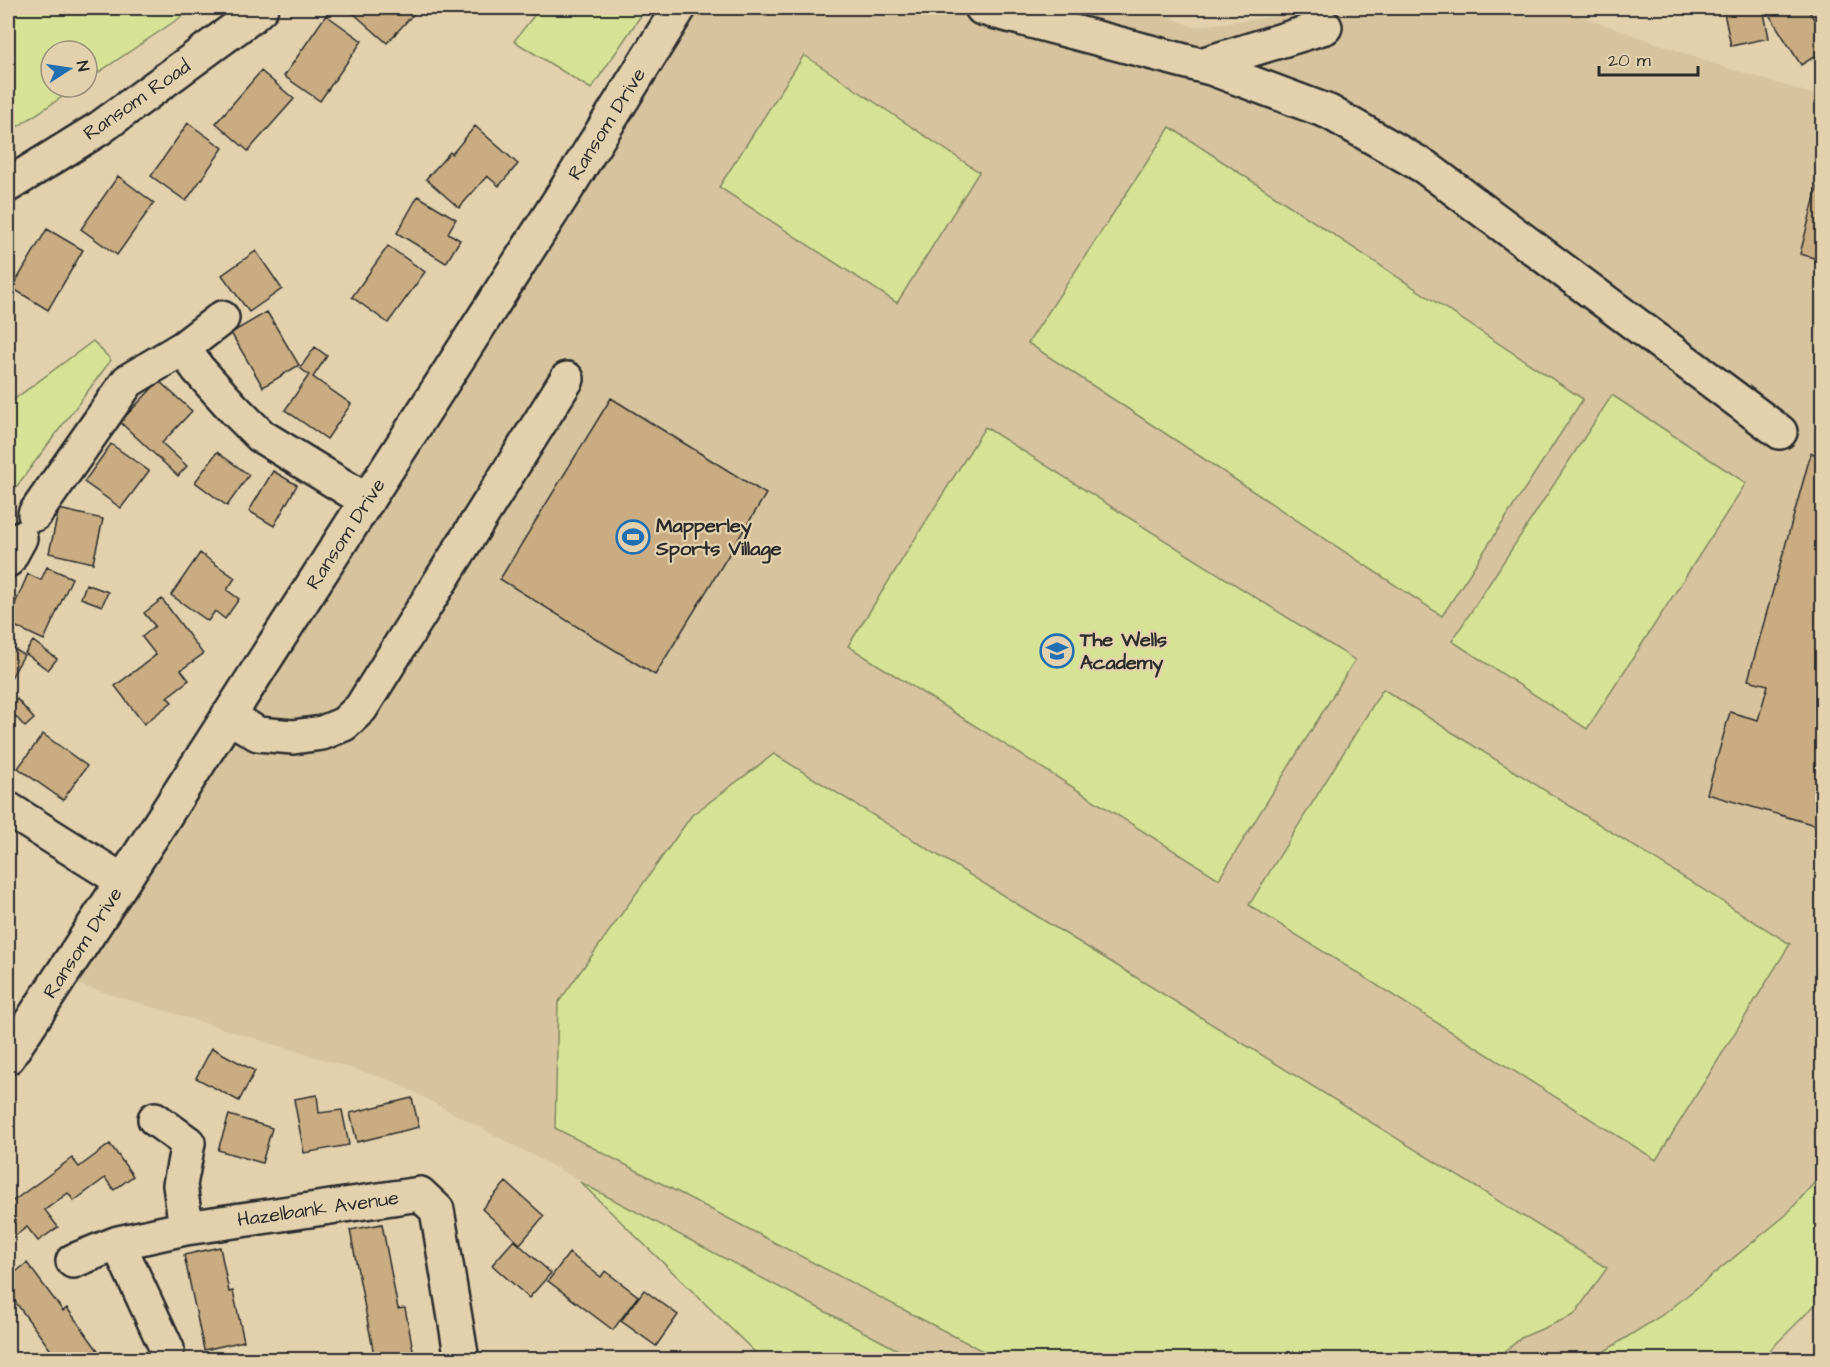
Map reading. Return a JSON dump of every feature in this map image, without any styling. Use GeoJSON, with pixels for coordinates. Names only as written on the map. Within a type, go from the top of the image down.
{"type":"FeatureCollection","features":[{"type":"Feature","properties":{"kind":"street","name":"Ransom Road"},"geometry":{"type":"LineString","coordinates":[[8,185],[100,128],[261,8]]}},
{"type":"Feature","properties":{"kind":"street","name":"Ransom Drive"},"geometry":{"type":"LineString","coordinates":[[8,1057],[367,501],[679,8]]}},
{"type":"Feature","properties":{"kind":"street"},"geometry":{"type":"LineString","coordinates":[[982,8],[1201,65],[1329,112],[1425,167],[1780,432]]}},
{"type":"Feature","properties":{"kind":"street"},"geometry":{"type":"LineString","coordinates":[[1201,65],[1325,27]]}},
{"type":"Feature","properties":{"kind":"street"},"geometry":{"type":"LineString","coordinates":[[21,538],[128,381],[183,348],[222,318]]}},
{"type":"Feature","properties":{"kind":"street"},"geometry":{"type":"LineString","coordinates":[[183,348],[198,369],[261,436],[367,501]]}},
{"type":"Feature","properties":{"kind":"street"},"geometry":{"type":"LineString","coordinates":[[228,716],[258,734],[293,736],[322,733],[344,724],[361,708],[567,379]]}},
{"type":"Feature","properties":{"kind":"street"},"geometry":{"type":"LineString","coordinates":[[8,809],[123,881]]}},
{"type":"Feature","properties":{"kind":"street"},"geometry":{"type":"LineString","coordinates":[[155,1119],[188,1143],[180,1185],[186,1228]]}},
{"type":"Feature","properties":{"kind":"street","name":"Hazelbank Avenue"},"geometry":{"type":"LineString","coordinates":[[73,1261],[118,1243],[186,1228],[420,1194],[437,1210],[462,1359]]}},
{"type":"Feature","properties":{"kind":"street"},"geometry":{"type":"LineString","coordinates":[[118,1243],[167,1349]]}},
{"type":"Feature","properties":{"kind":"shaded area","name":"The Wells Academy"},"geometry":{"type":"Polygon","coordinates":[[[692,8],[1151,8],[1193,27],[1341,8],[1557,8],[1727,68],[1822,97],[1822,1174],[1786,1215],[1667,1312],[1592,1359],[915,1359],[393,1081],[77,984],[505,318],[692,8]]]}},
{"type":"Feature","properties":{"kind":"green space"},"geometry":{"type":"Polygon","coordinates":[[[8,8],[193,9],[99,72],[99,39],[39,39],[39,99],[59,99],[8,133],[8,8]]]}},
{"type":"Feature","properties":{"kind":"green space"},"geometry":{"type":"Polygon","coordinates":[[[540,8],[646,8],[591,89],[514,41],[540,8]]]}},
{"type":"Feature","properties":{"kind":"green space"},"geometry":{"type":"Polygon","coordinates":[[[804,55],[979,172],[897,303],[719,187],[804,55]]]}},
{"type":"Feature","properties":{"kind":"green space"},"geometry":{"type":"Polygon","coordinates":[[[1170,127],[1583,399],[1442,616],[1028,343],[1170,127]]]}},
{"type":"Feature","properties":{"kind":"green space"},"geometry":{"type":"Polygon","coordinates":[[[93,341],[111,360],[8,498],[8,404],[93,341]]]}},
{"type":"Feature","properties":{"kind":"green space"},"geometry":{"type":"Polygon","coordinates":[[[1612,395],[1746,483],[1587,729],[1452,641],[1612,395]]]}},
{"type":"Feature","properties":{"kind":"green space"},"geometry":{"type":"Polygon","coordinates":[[[985,427],[1355,660],[1219,879],[848,646],[985,427]]]}},
{"type":"Feature","properties":{"kind":"green space"},"geometry":{"type":"Polygon","coordinates":[[[1383,689],[1790,944],[1656,1160],[1249,905],[1383,689]]]}},
{"type":"Feature","properties":{"kind":"green space"},"geometry":{"type":"Polygon","coordinates":[[[774,754],[1607,1268],[1574,1315],[1521,1338],[1496,1359],[998,1359],[555,1128],[558,1003],[692,815],[774,754]]]}},
{"type":"Feature","properties":{"kind":"green space"},"geometry":{"type":"Polygon","coordinates":[[[1822,1174],[1822,1298],[1761,1359],[1592,1359],[1667,1312],[1786,1215],[1822,1174]]]}},
{"type":"Feature","properties":{"kind":"green space"},"geometry":{"type":"Polygon","coordinates":[[[580,1182],[915,1359],[762,1359],[580,1182]]]}},
{"type":"Feature","properties":{"kind":"building"},"geometry":{"type":"Polygon","coordinates":[[[358,8],[419,8],[387,43],[353,13],[358,8]]]}},
{"type":"Feature","properties":{"kind":"building"},"geometry":{"type":"Polygon","coordinates":[[[1723,8],[1763,8],[1769,38],[1731,46],[1723,8]]]}},
{"type":"Feature","properties":{"kind":"building"},"geometry":{"type":"Polygon","coordinates":[[[1777,8],[1807,8],[1822,32],[1822,52],[1801,65],[1768,13],[1777,8]]]}},
{"type":"Feature","properties":{"kind":"building"},"geometry":{"type":"Polygon","coordinates":[[[326,15],[362,41],[320,101],[284,76],[326,15]]]}},
{"type":"Feature","properties":{"kind":"building"},"geometry":{"type":"Polygon","coordinates":[[[261,71],[294,99],[248,151],[216,123],[261,71]]]}},
{"type":"Feature","properties":{"kind":"building"},"geometry":{"type":"Polygon","coordinates":[[[188,123],[223,148],[186,201],[151,176],[188,123]]]}},
{"type":"Feature","properties":{"kind":"building"},"geometry":{"type":"Polygon","coordinates":[[[475,126],[518,164],[499,186],[487,176],[459,208],[426,179],[450,152],[452,154],[475,126]]]}},
{"type":"Feature","properties":{"kind":"building"},"geometry":{"type":"Polygon","coordinates":[[[118,176],[154,203],[117,255],[81,229],[118,176]]]}},
{"type":"Feature","properties":{"kind":"building"},"geometry":{"type":"Polygon","coordinates":[[[1820,177],[1822,178],[1822,260],[1800,254],[1820,177]]]}},
{"type":"Feature","properties":{"kind":"building"},"geometry":{"type":"Polygon","coordinates":[[[418,196],[456,219],[448,233],[460,240],[446,263],[397,233],[418,196]]]}},
{"type":"Feature","properties":{"kind":"building"},"geometry":{"type":"Polygon","coordinates":[[[47,229],[83,250],[48,310],[12,288],[47,229]]]}},
{"type":"Feature","properties":{"kind":"building"},"geometry":{"type":"Polygon","coordinates":[[[388,246],[425,272],[388,323],[352,297],[388,246]]]}},
{"type":"Feature","properties":{"kind":"building"},"geometry":{"type":"Polygon","coordinates":[[[256,251],[282,289],[249,312],[222,275],[256,251]]]}},
{"type":"Feature","properties":{"kind":"building"},"geometry":{"type":"Polygon","coordinates":[[[267,312],[299,365],[263,387],[231,333],[267,312]]]}},
{"type":"Feature","properties":{"kind":"building"},"geometry":{"type":"Polygon","coordinates":[[[315,347],[327,356],[313,377],[351,404],[327,439],[285,410],[309,375],[300,368],[315,347]]]}},
{"type":"Feature","properties":{"kind":"building"},"geometry":{"type":"Polygon","coordinates":[[[159,381],[192,411],[162,443],[187,466],[178,476],[120,422],[159,381]]]}},
{"type":"Feature","properties":{"kind":"building","name":"Mapperley Sports Village"},"geometry":{"type":"Polygon","coordinates":[[[611,398],[766,494],[655,675],[500,579],[611,398]]]}},
{"type":"Feature","properties":{"kind":"building"},"geometry":{"type":"Polygon","coordinates":[[[111,444],[149,471],[121,508],[84,482],[111,444]]]}},
{"type":"Feature","properties":{"kind":"building"},"geometry":{"type":"Polygon","coordinates":[[[217,452],[249,475],[227,506],[195,482],[217,452]]]}},
{"type":"Feature","properties":{"kind":"building"},"geometry":{"type":"Polygon","coordinates":[[[1811,453],[1822,456],[1822,827],[1707,794],[1730,712],[1758,720],[1768,685],[1748,680],[1811,453]]]}},
{"type":"Feature","properties":{"kind":"building"},"geometry":{"type":"Polygon","coordinates":[[[273,471],[297,485],[274,526],[249,511],[273,471]]]}},
{"type":"Feature","properties":{"kind":"building"},"geometry":{"type":"Polygon","coordinates":[[[59,509],[103,519],[93,563],[49,553],[59,509]]]}},
{"type":"Feature","properties":{"kind":"building"},"geometry":{"type":"Polygon","coordinates":[[[200,553],[235,578],[227,590],[239,599],[225,619],[215,611],[208,621],[171,595],[200,553]]]}},
{"type":"Feature","properties":{"kind":"building"},"geometry":{"type":"Polygon","coordinates":[[[47,567],[72,578],[44,640],[8,623],[8,620],[28,574],[41,580],[47,567]]]}},
{"type":"Feature","properties":{"kind":"building"},"geometry":{"type":"Polygon","coordinates":[[[86,584],[108,592],[102,606],[81,598],[86,584]]]}},
{"type":"Feature","properties":{"kind":"building"},"geometry":{"type":"Polygon","coordinates":[[[162,599],[203,654],[181,670],[189,680],[167,697],[172,702],[144,724],[115,686],[156,655],[142,637],[155,626],[144,613],[162,599]]]}},
{"type":"Feature","properties":{"kind":"building"},"geometry":{"type":"Polygon","coordinates":[[[33,641],[57,659],[48,670],[25,653],[33,641]]]}},
{"type":"Feature","properties":{"kind":"building"},"geometry":{"type":"Polygon","coordinates":[[[8,645],[24,655],[8,683],[8,645]]]}},
{"type":"Feature","properties":{"kind":"building"},"geometry":{"type":"Polygon","coordinates":[[[17,699],[34,719],[25,727],[8,708],[17,699]]]}},
{"type":"Feature","properties":{"kind":"building"},"geometry":{"type":"Polygon","coordinates":[[[43,734],[87,766],[63,800],[18,768],[43,734]]]}},
{"type":"Feature","properties":{"kind":"building"},"geometry":{"type":"Polygon","coordinates":[[[212,1048],[255,1071],[239,1101],[196,1078],[212,1048]]]}},
{"type":"Feature","properties":{"kind":"building"},"geometry":{"type":"Polygon","coordinates":[[[317,1095],[319,1113],[342,1110],[349,1145],[304,1153],[294,1099],[317,1095]]]}},
{"type":"Feature","properties":{"kind":"building"},"geometry":{"type":"Polygon","coordinates":[[[412,1098],[419,1127],[357,1142],[350,1113],[412,1098]]]}},
{"type":"Feature","properties":{"kind":"building"},"geometry":{"type":"Polygon","coordinates":[[[229,1115],[272,1128],[262,1163],[218,1150],[229,1115]]]}},
{"type":"Feature","properties":{"kind":"building"},"geometry":{"type":"Polygon","coordinates":[[[110,1144],[133,1176],[114,1190],[105,1178],[74,1201],[68,1193],[45,1210],[58,1227],[38,1241],[27,1227],[8,1241],[8,1194],[13,1201],[72,1158],[79,1167],[110,1144]]]}},
{"type":"Feature","properties":{"kind":"building"},"geometry":{"type":"Polygon","coordinates":[[[506,1182],[544,1216],[520,1244],[482,1209],[506,1182]]]}},
{"type":"Feature","properties":{"kind":"building"},"geometry":{"type":"Polygon","coordinates":[[[382,1224],[398,1309],[405,1308],[415,1360],[375,1360],[350,1230],[382,1224]]]}},
{"type":"Feature","properties":{"kind":"building"},"geometry":{"type":"Polygon","coordinates":[[[514,1240],[551,1273],[529,1298],[492,1265],[514,1240]]]}},
{"type":"Feature","properties":{"kind":"building"},"geometry":{"type":"Polygon","coordinates":[[[220,1247],[229,1292],[233,1291],[244,1341],[204,1350],[184,1255],[220,1247]]]}},
{"type":"Feature","properties":{"kind":"building"},"geometry":{"type":"Polygon","coordinates":[[[569,1253],[601,1277],[605,1271],[638,1296],[613,1330],[548,1281],[569,1253]]]}},
{"type":"Feature","properties":{"kind":"building"},"geometry":{"type":"Polygon","coordinates":[[[27,1263],[63,1311],[67,1308],[105,1360],[58,1360],[8,1292],[8,1278],[27,1263]]]}},
{"type":"Feature","properties":{"kind":"building"},"geometry":{"type":"Polygon","coordinates":[[[644,1290],[678,1315],[656,1346],[621,1321],[644,1290]]]}},
{"type":"Feature","properties":{"kind":"place","name":"Mapperley Sports Village"},"geometry":{"type":"Point","coordinates":[633,537]}},
{"type":"Feature","properties":{"kind":"place","name":"The Wells Academy"},"geometry":{"type":"Point","coordinates":[1057,651]}}]}
